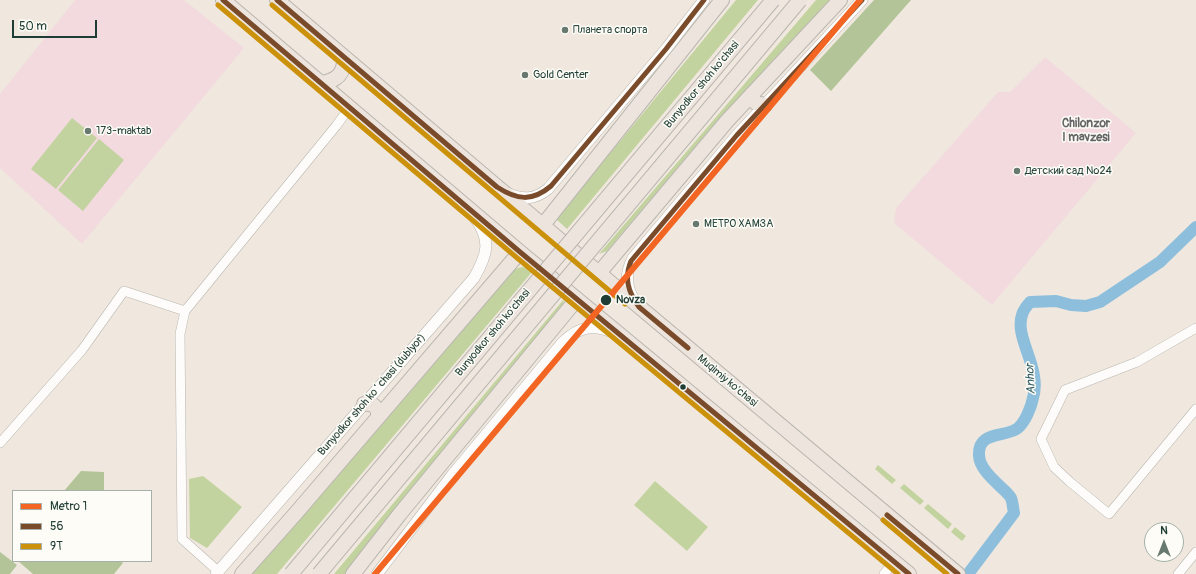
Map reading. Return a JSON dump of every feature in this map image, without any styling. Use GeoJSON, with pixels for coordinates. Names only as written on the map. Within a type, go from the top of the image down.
{"type":"FeatureCollection","features":[{"type":"Feature","properties":{"kind":"main road"},"geometry":{"type":"LineString","coordinates":[[223,0],[576,299],[909,574]]}},
{"type":"Feature","properties":{"kind":"main road","name":"Muqimiy ko'chasi"},"geometry":{"type":"LineString","coordinates":[[277,0],[639,307],[954,570]]}},
{"type":"Feature","properties":{"kind":"main road"},"geometry":{"type":"LineString","coordinates":[[543,225],[722,0]]}},
{"type":"Feature","properties":{"kind":"main road","name":"Bunyodkor shoh ko'chasi"},"geometry":{"type":"LineString","coordinates":[[291,574],[773,0]]}},
{"type":"Feature","properties":{"kind":"main road","name":"Bunyodkor shoh ko'chasi"},"geometry":{"type":"LineString","coordinates":[[319,574],[800,0]]}},
{"type":"Feature","properties":{"kind":"main road"},"geometry":{"type":"LineString","coordinates":[[599,273],[727,121],[840,0]]}},
{"type":"Feature","properties":{"kind":"main road"},"geometry":{"type":"LineString","coordinates":[[321,83],[331,81],[340,75],[344,67],[344,57]]}},
{"type":"Feature","properties":{"kind":"main road"},"geometry":{"type":"LineString","coordinates":[[752,94],[756,103],[765,105]]}},
{"type":"Feature","properties":{"kind":"main road"},"geometry":{"type":"LineString","coordinates":[[242,574],[520,252]]}},
{"type":"Feature","properties":{"kind":"main road"},"geometry":{"type":"LineString","coordinates":[[354,574],[399,515],[576,299]]}},
{"type":"Feature","properties":{"kind":"main road"},"geometry":{"type":"LineString","coordinates":[[364,404],[375,406],[378,411],[378,417]]}},
{"type":"Feature","properties":{"kind":"street"},"geometry":{"type":"LineString","coordinates":[[497,187],[516,196],[528,198],[537,197],[548,189],[666,49],[704,0]]}},
{"type":"Feature","properties":{"kind":"street"},"geometry":{"type":"LineString","coordinates":[[639,307],[631,296],[627,286],[628,272],[633,258],[737,135],[862,0]]}},
{"type":"Feature","properties":{"kind":"street"},"geometry":{"type":"LineString","coordinates":[[217,572],[182,539],[180,334],[185,311],[350,108]]}},
{"type":"Feature","properties":{"kind":"street","name":"Bunyodkor shoh koʻchasi (dublyor)"},"geometry":{"type":"LineString","coordinates":[[217,572],[474,278],[482,264],[486,252],[485,236],[480,225],[465,205]]}},
{"type":"Feature","properties":{"kind":"street"},"geometry":{"type":"LineString","coordinates":[[0,443],[82,350],[124,291],[185,311]]}},
{"type":"Feature","properties":{"kind":"street"},"geometry":{"type":"LineString","coordinates":[[377,574],[453,474],[566,339],[576,332],[591,327],[608,330],[625,338]]}},
{"type":"Feature","properties":{"kind":"street"},"geometry":{"type":"LineString","coordinates":[[1196,328],[1137,362],[1065,390],[1041,438],[1054,467],[1108,514],[1196,410]]}},
{"type":"Feature","properties":{"kind":"street"},"geometry":{"type":"LineString","coordinates":[[1178,574],[1196,552]]}},
{"type":"Feature","properties":{"kind":"street"},"geometry":{"type":"LineString","coordinates":[[884,574],[894,562]]}},
{"type":"Feature","properties":{"kind":"shaded area","name":"173-maktab"},"geometry":{"type":"Polygon","coordinates":[[[75,0],[184,0],[244,48],[82,244],[0,168],[0,94],[75,0]]]}},
{"type":"Feature","properties":{"kind":"shaded area","name":"Детский сад №24"},"geometry":{"type":"Polygon","coordinates":[[[1045,57],[1136,133],[992,305],[894,223],[896,208],[998,92],[1010,92],[1045,57]]]}},
{"type":"Feature","properties":{"kind":"green space"},"geometry":{"type":"Polygon","coordinates":[[[736,0],[758,0],[567,229],[556,219],[736,0]]]}},
{"type":"Feature","properties":{"kind":"green space"},"geometry":{"type":"Polygon","coordinates":[[[816,0],[830,0],[716,122],[607,251],[599,254],[816,0]]]}},
{"type":"Feature","properties":{"kind":"green space"},"geometry":{"type":"Polygon","coordinates":[[[874,0],[911,0],[831,91],[810,70],[874,0]]]}},
{"type":"Feature","properties":{"kind":"green space"},"geometry":{"type":"Polygon","coordinates":[[[72,118],[97,138],[56,189],[31,169],[72,118]]]}},
{"type":"Feature","properties":{"kind":"green space"},"geometry":{"type":"Polygon","coordinates":[[[99,139],[124,160],[83,211],[58,190],[99,139]]]}},
{"type":"Feature","properties":{"kind":"green space"},"geometry":{"type":"Polygon","coordinates":[[[522,267],[528,268],[532,272],[277,574],[250,574],[422,378],[510,274],[515,269],[522,267]]]}},
{"type":"Feature","properties":{"kind":"green space"},"geometry":{"type":"Polygon","coordinates":[[[564,299],[563,307],[452,439],[345,574],[334,574],[564,299]]]}},
{"type":"Feature","properties":{"kind":"green space"},"geometry":{"type":"Polygon","coordinates":[[[878,465],[896,480],[892,484],[875,469],[878,465]]]}},
{"type":"Feature","properties":{"kind":"green space"},"geometry":{"type":"Polygon","coordinates":[[[81,471],[104,472],[104,490],[65,490],[81,471]]]}},
{"type":"Feature","properties":{"kind":"green space"},"geometry":{"type":"Polygon","coordinates":[[[203,476],[242,507],[207,548],[190,538],[189,479],[203,476]]]}},
{"type":"Feature","properties":{"kind":"green space"},"geometry":{"type":"Polygon","coordinates":[[[655,481],[708,527],[687,551],[634,505],[655,481]]]}},
{"type":"Feature","properties":{"kind":"green space"},"geometry":{"type":"Polygon","coordinates":[[[904,484],[924,501],[920,505],[900,488],[904,484]]]}},
{"type":"Feature","properties":{"kind":"green space"},"geometry":{"type":"Polygon","coordinates":[[[928,504],[952,524],[948,529],[924,508],[928,504]]]}},
{"type":"Feature","properties":{"kind":"green space"},"geometry":{"type":"Polygon","coordinates":[[[955,527],[966,536],[962,541],[951,532],[955,527]]]}},
{"type":"Feature","properties":{"kind":"green space"},"geometry":{"type":"Polygon","coordinates":[[[0,552],[17,565],[10,574],[0,574],[0,552]]]}},
{"type":"Feature","properties":{"kind":"green space"},"geometry":{"type":"Polygon","coordinates":[[[19,562],[123,563],[114,574],[33,574],[19,562]]]}},
{"type":"Feature","properties":{"kind":"waterway","name":"Anhor"},"geometry":{"type":"LineString","coordinates":[[968,574],[1014,513],[1011,497],[985,470],[979,455],[980,447],[988,438],[1007,433],[1018,428],[1025,419],[1031,406],[1035,387],[1034,376],[1022,333],[1021,324],[1024,310],[1030,302],[1056,301],[1071,305],[1086,306],[1100,302],[1160,262],[1196,227]]}},
{"type":"Feature","properties":{"kind":"metro line","name":"1"},"geometry":{"type":"LineString","coordinates":[[375,574],[860,0]]}},
{"type":"Feature","properties":{"kind":"transit line","name":"56"},"geometry":{"type":"LineString","coordinates":[[223,0],[520,252],[909,574]]}},
{"type":"Feature","properties":{"kind":"transit line","name":"56"},"geometry":{"type":"LineString","coordinates":[[277,0],[497,187],[511,195],[518,197],[531,197],[551,186],[666,49],[704,0]]}},
{"type":"Feature","properties":{"kind":"transit line","name":"56"},"geometry":{"type":"LineString","coordinates":[[688,348],[639,307],[635,301],[628,285],[628,273],[631,261],[737,135],[862,0]]}},
{"type":"Feature","properties":{"kind":"transit line","name":"9Т"},"geometry":{"type":"LineString","coordinates":[[218,5],[516,257],[898,574]]}},
{"type":"Feature","properties":{"kind":"transit line","name":"9Т"},"geometry":{"type":"LineString","coordinates":[[272,5],[625,304]]}},
{"type":"Feature","properties":{"kind":"transit line","name":"56"},"geometry":{"type":"LineString","coordinates":[[887,515],[958,574]]}},
{"type":"Feature","properties":{"kind":"transit line","name":"9Т"},"geometry":{"type":"LineString","coordinates":[[883,520],[947,574]]}},
{"type":"Feature","properties":{"kind":"place","name":"Планета спорта"},"geometry":{"type":"Point","coordinates":[565,30]}},
{"type":"Feature","properties":{"kind":"place","name":"Gold Center"},"geometry":{"type":"Point","coordinates":[525,75]}},
{"type":"Feature","properties":{"kind":"place","name":"173-maktab"},"geometry":{"type":"Point","coordinates":[88,131]}},
{"type":"Feature","properties":{"kind":"place","name":"Детский сад №24"},"geometry":{"type":"Point","coordinates":[1017,171]}},
{"type":"Feature","properties":{"kind":"place","name":"МЕТРО ХАМЗА"},"geometry":{"type":"Point","coordinates":[696,224]}},
{"type":"Feature","properties":{"kind":"place","name":"Novza"},"geometry":{"type":"Point","coordinates":[606,300]}},
{"type":"Feature","properties":{"kind":"district","name":"Chilonzor I mavzesi"},"geometry":{"type":"Point","coordinates":[1086,131]}}]}
